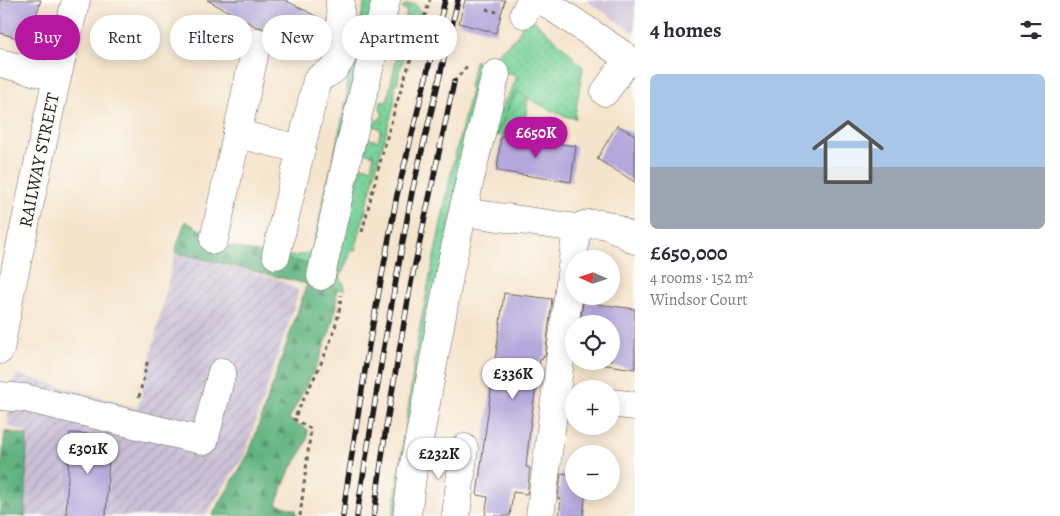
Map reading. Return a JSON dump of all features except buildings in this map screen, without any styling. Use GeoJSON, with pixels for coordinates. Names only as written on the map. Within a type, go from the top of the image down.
{"type":"FeatureCollection","features":[{"type":"Feature","properties":{"kind":"street","name":"RAILWAY STREET"},"geometry":{"type":"LineString","coordinates":[[0,350],[10,294],[57,77],[76,0]]}},
{"type":"Feature","properties":{"kind":"street"},"geometry":{"type":"LineString","coordinates":[[276,255],[317,80],[323,75],[332,72],[340,60],[345,47],[346,36],[341,19],[340,0]]}},
{"type":"Feature","properties":{"kind":"street"},"geometry":{"type":"LineString","coordinates":[[322,276],[346,163],[386,0]]}},
{"type":"Feature","properties":{"kind":"street"},"geometry":{"type":"LineString","coordinates":[[532,5],[632,61],[605,92]]}},
{"type":"Feature","properties":{"kind":"street"},"geometry":{"type":"LineString","coordinates":[[214,240],[257,42]]}},
{"type":"Feature","properties":{"kind":"street"},"geometry":{"type":"LineString","coordinates":[[0,63],[57,77]]}},
{"type":"Feature","properties":{"kind":"street"},"geometry":{"type":"LineString","coordinates":[[407,516],[413,469],[450,270],[496,74]]}},
{"type":"Feature","properties":{"kind":"street"},"geometry":{"type":"LineString","coordinates":[[237,134],[300,148]]}},
{"type":"Feature","properties":{"kind":"street"},"geometry":{"type":"LineString","coordinates":[[477,214],[577,228],[590,223],[599,224],[614,228],[635,240]]}},
{"type":"Feature","properties":{"kind":"street"},"geometry":{"type":"LineString","coordinates":[[566,380],[577,228]]}},
{"type":"Feature","properties":{"kind":"street"},"geometry":{"type":"LineString","coordinates":[[0,396],[26,398],[204,441],[222,372]]}},
{"type":"Feature","properties":{"kind":"street"},"geometry":{"type":"LineString","coordinates":[[540,516],[565,396]]}},
{"type":"Feature","properties":{"kind":"street"},"geometry":{"type":"LineString","coordinates":[[620,404],[635,406]]}},
{"type":"Feature","properties":{"kind":"street"},"geometry":{"type":"LineString","coordinates":[[456,516],[464,448]]}},
{"type":"Feature","properties":{"kind":"shaded area"},"geometry":{"type":"Polygon","coordinates":[[[585,0],[635,0],[635,33],[592,4],[585,0]]]}},
{"type":"Feature","properties":{"kind":"shaded area"},"geometry":{"type":"Polygon","coordinates":[[[175,252],[277,279],[298,290],[245,454],[205,516],[20,516],[26,433],[8,426],[9,397],[12,383],[17,374],[137,408],[141,398],[175,252]]]}},
{"type":"Feature","properties":{"kind":"green space"},"geometry":{"type":"Polygon","coordinates":[[[365,0],[376,0],[372,15],[362,15],[365,0]]]}},
{"type":"Feature","properties":{"kind":"green space"},"geometry":{"type":"Polygon","coordinates":[[[415,4],[422,12],[422,15],[406,15],[407,11],[402,9],[405,5],[415,4]]]}},
{"type":"Feature","properties":{"kind":"green space"},"geometry":{"type":"Polygon","coordinates":[[[527,16],[537,23],[583,67],[575,115],[577,118],[564,116],[516,91],[492,145],[472,212],[447,322],[418,516],[412,516],[412,500],[417,468],[427,428],[446,323],[474,191],[495,120],[516,80],[514,74],[483,71],[474,111],[471,137],[466,146],[447,236],[447,249],[437,292],[416,427],[407,461],[408,473],[402,516],[393,516],[419,331],[453,164],[471,90],[469,87],[475,61],[480,62],[480,66],[490,67],[493,58],[517,36],[527,16]]]}},
{"type":"Feature","properties":{"kind":"green space"},"geometry":{"type":"Polygon","coordinates":[[[352,60],[362,60],[313,264],[254,252],[291,256],[302,255],[312,251],[347,98],[347,85],[352,60]]]}},
{"type":"Feature","properties":{"kind":"green space"},"geometry":{"type":"Polygon","coordinates":[[[396,60],[403,60],[395,86],[394,105],[355,251],[352,250],[340,278],[345,289],[336,290],[328,274],[361,166],[371,168],[374,155],[364,152],[367,138],[378,141],[381,129],[373,126],[383,116],[380,108],[381,101],[387,102],[396,60]]]}},
{"type":"Feature","properties":{"kind":"green space"},"geometry":{"type":"Polygon","coordinates":[[[516,90],[528,98],[523,139],[497,135],[516,90]]]}},
{"type":"Feature","properties":{"kind":"green space"},"geometry":{"type":"Polygon","coordinates":[[[185,221],[204,232],[216,243],[313,264],[328,274],[336,290],[337,305],[330,331],[317,365],[289,419],[308,430],[307,440],[289,472],[276,504],[296,510],[296,516],[212,516],[249,453],[307,284],[175,252],[185,221]]]}},
{"type":"Feature","properties":{"kind":"green space"},"geometry":{"type":"Polygon","coordinates":[[[5,431],[27,435],[25,516],[0,516],[0,483],[5,431]]]}},
{"type":"Feature","properties":{"kind":"railway"},"geometry":{"type":"LineString","coordinates":[[343,516],[369,345],[397,195],[445,0]]}},
{"type":"Feature","properties":{"kind":"railway"},"geometry":{"type":"LineString","coordinates":[[357,516],[384,346],[412,192],[458,0]]}},
{"type":"Feature","properties":{"kind":"railway"},"geometry":{"type":"LineString","coordinates":[[374,516],[386,427],[411,283],[454,82]]}}]}
